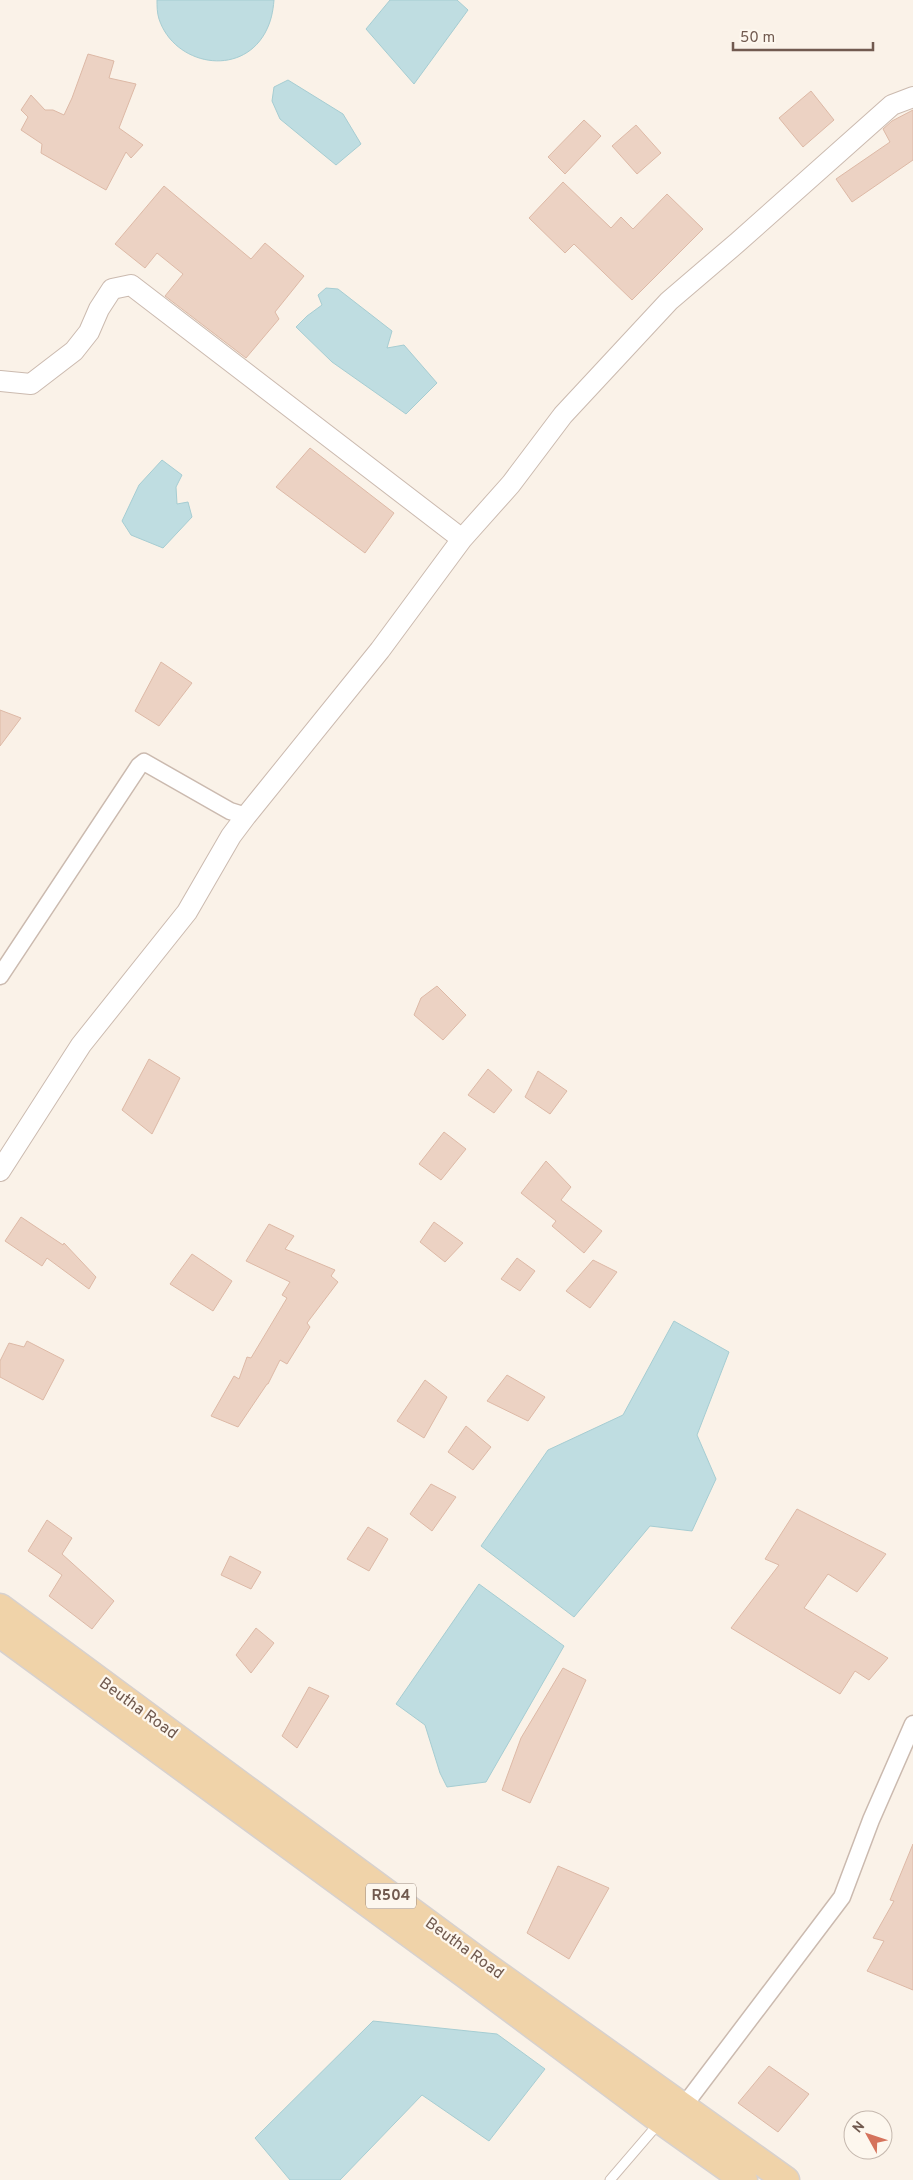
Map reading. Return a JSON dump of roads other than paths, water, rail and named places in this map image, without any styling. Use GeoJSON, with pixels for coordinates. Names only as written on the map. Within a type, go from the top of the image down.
{"type":"FeatureCollection","features":[{"type":"Feature","properties":{"kind":"main road","name":"Beutha Road"},"geometry":{"type":"LineString","coordinates":[[0,1607],[475,1958],[786,2180]]}},
{"type":"Feature","properties":{"kind":"main road","name":"Beutha Road"},"geometry":{"type":"LineString","coordinates":[[0,1634],[467,1976],[661,2121],[744,2180]]}},
{"type":"Feature","properties":{"kind":"street"},"geometry":{"type":"LineString","coordinates":[[0,1171],[81,1045],[187,912],[231,836],[380,650],[462,539],[511,484],[563,415],[669,301],[892,105],[913,97]]}},
{"type":"Feature","properties":{"kind":"street"},"geometry":{"type":"LineString","coordinates":[[0,382],[31,384],[74,351],[89,332],[99,309],[112,289],[131,285],[462,539]]}},
{"type":"Feature","properties":{"kind":"street"},"geometry":{"type":"LineString","coordinates":[[0,976],[139,766],[144,762],[230,811],[246,816]]}},
{"type":"Feature","properties":{"kind":"street"},"geometry":{"type":"LineString","coordinates":[[683,2106],[842,1897],[913,1724]]}},
{"type":"Feature","properties":{"kind":"lane"},"geometry":{"type":"LineString","coordinates":[[610,2180],[661,2121]]}},
{"type":"Feature","properties":{"kind":"water"},"geometry":{"type":"Polygon","coordinates":[[[157,0],[274,0],[269,25],[254,47],[240,56],[224,60],[208,60],[193,56],[178,47],[167,35],[157,12],[157,0]]]}},
{"type":"Feature","properties":{"kind":"water"},"geometry":{"type":"Polygon","coordinates":[[[390,0],[457,0],[468,10],[414,84],[366,29],[390,0]]]}},
{"type":"Feature","properties":{"kind":"water"},"geometry":{"type":"Polygon","coordinates":[[[288,80],[343,114],[361,144],[336,165],[280,119],[272,101],[274,87],[288,80]]]}},
{"type":"Feature","properties":{"kind":"water"},"geometry":{"type":"Polygon","coordinates":[[[326,288],[338,289],[392,331],[387,348],[404,345],[437,383],[406,414],[332,362],[296,327],[322,305],[318,295],[326,288]]]}},
{"type":"Feature","properties":{"kind":"water"},"geometry":{"type":"Polygon","coordinates":[[[162,460],[182,475],[176,487],[177,504],[188,502],[192,517],[163,548],[131,535],[122,521],[139,485],[162,460]]]}},
{"type":"Feature","properties":{"kind":"water"},"geometry":{"type":"Polygon","coordinates":[[[674,1321],[729,1352],[697,1435],[716,1479],[692,1531],[650,1526],[574,1617],[481,1546],[548,1450],[623,1415],[674,1321]]]}},
{"type":"Feature","properties":{"kind":"water"},"geometry":{"type":"Polygon","coordinates":[[[479,1584],[564,1646],[486,1782],[447,1787],[440,1773],[425,1725],[396,1704],[479,1584]]]}},
{"type":"Feature","properties":{"kind":"water"},"geometry":{"type":"Polygon","coordinates":[[[373,2021],[497,2034],[545,2069],[489,2141],[422,2095],[340,2180],[290,2180],[255,2138],[373,2021]]]}}]}
